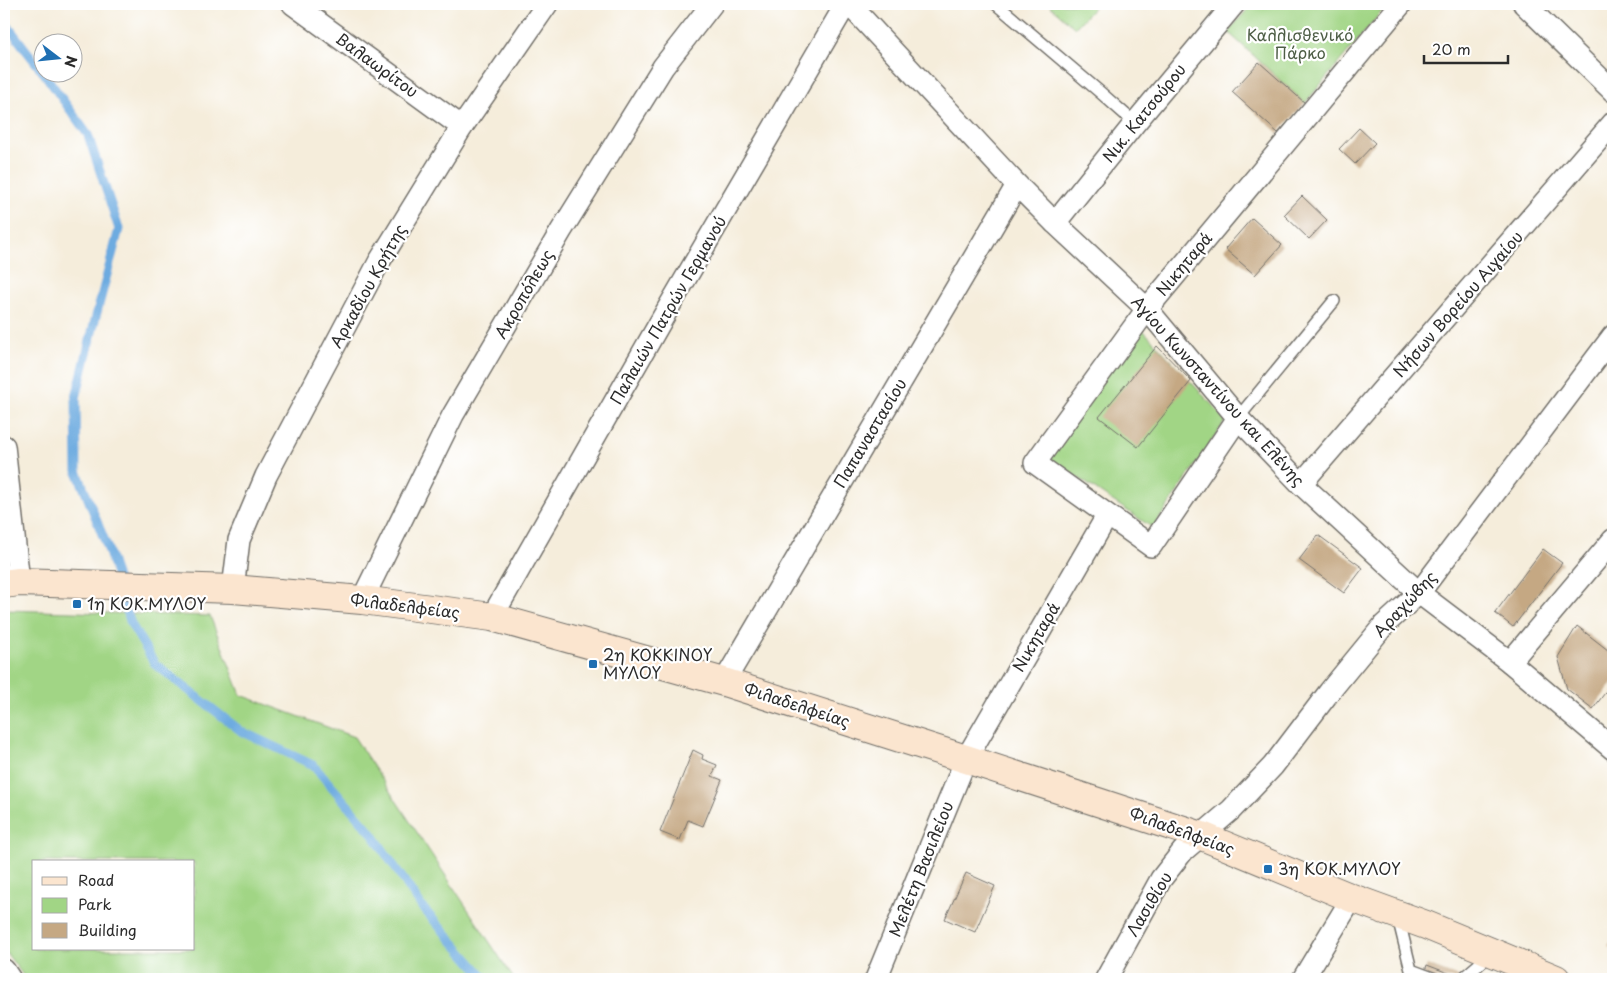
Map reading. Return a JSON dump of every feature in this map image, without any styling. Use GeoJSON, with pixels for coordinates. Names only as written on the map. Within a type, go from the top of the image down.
{"type":"FeatureCollection","features":[{"type":"Feature","properties":{"kind":"main road","name":"Φιλαδελφείας"},"geometry":{"type":"LineString","coordinates":[[11,583],[233,588],[362,600],[492,617],[724,682],[1202,836],[1556,979]]}},
{"type":"Feature","properties":{"kind":"street","name":"Βαλαωρίτου"},"geometry":{"type":"LineString","coordinates":[[293,4],[462,127]]}},
{"type":"Feature","properties":{"kind":"street","name":"Αρκαδίου Κρήτης"},"geometry":{"type":"LineString","coordinates":[[233,588],[239,540],[266,476],[379,262],[462,127],[547,4]]}},
{"type":"Feature","properties":{"kind":"street","name":"Ακροπόλεως"},"geometry":{"type":"LineString","coordinates":[[362,600],[458,406],[561,231],[663,68],[712,4]]}},
{"type":"Feature","properties":{"kind":"street","name":"Αγίου Κωνσταντίνου και Ελένης"},"geometry":{"type":"LineString","coordinates":[[847,4],[1055,223],[1147,309],[1238,418],[1301,484],[1419,593],[1510,662],[1613,749]]}},
{"type":"Feature","properties":{"kind":"street","name":"Παλαιών Πατρών Γερμανού"},"geometry":{"type":"LineString","coordinates":[[492,617],[665,313],[847,4]]}},
{"type":"Feature","properties":{"kind":"street","name":"Νικ. Κατσούρου"},"geometry":{"type":"LineString","coordinates":[[1055,223],[1134,123],[1234,4]]}},
{"type":"Feature","properties":{"kind":"street","name":"Νικηταρά"},"geometry":{"type":"LineString","coordinates":[[1238,418],[1151,546],[1035,463],[1147,309],[1400,4]]}},
{"type":"Feature","properties":{"kind":"street"},"geometry":{"type":"LineString","coordinates":[[1524,4],[1613,91]]}},
{"type":"Feature","properties":{"kind":"street","name":"Νήσων Βορείου Αιγαίου"},"geometry":{"type":"LineString","coordinates":[[1301,484],[1613,123]]}},
{"type":"Feature","properties":{"kind":"street","name":"Παπαναστασίου"},"geometry":{"type":"LineString","coordinates":[[724,682],[1017,184]]}},
{"type":"Feature","properties":{"kind":"street","name":"Αραχώβης"},"geometry":{"type":"LineString","coordinates":[[1202,836],[1231,810],[1273,766],[1330,691],[1384,626],[1419,593],[1613,336]]}},
{"type":"Feature","properties":{"kind":"street"},"geometry":{"type":"LineString","coordinates":[[4,446],[11,583]]}},
{"type":"Feature","properties":{"kind":"street","name":"Νικηταρά"},"geometry":{"type":"LineString","coordinates":[[966,759],[1107,516]]}},
{"type":"Feature","properties":{"kind":"street"},"geometry":{"type":"LineString","coordinates":[[1510,662],[1613,540]]}},
{"type":"Feature","properties":{"kind":"street","name":"Μελέτη Βασιλείου"},"geometry":{"type":"LineString","coordinates":[[876,979],[966,759]]}},
{"type":"Feature","properties":{"kind":"street","name":"Λασιθίου"},"geometry":{"type":"LineString","coordinates":[[1106,979],[1160,879],[1182,851],[1202,836]]}},
{"type":"Feature","properties":{"kind":"street"},"geometry":{"type":"LineString","coordinates":[[1303,979],[1352,898]]}},
{"type":"Feature","properties":{"kind":"street"},"geometry":{"type":"LineString","coordinates":[[4,970],[10,979]]}},
{"type":"Feature","properties":{"kind":"lane"},"geometry":{"type":"LineString","coordinates":[[996,4],[1134,123]]}},
{"type":"Feature","properties":{"kind":"lane"},"geometry":{"type":"LineString","coordinates":[[1238,418],[1334,301]]}},
{"type":"Feature","properties":{"kind":"lane"},"geometry":{"type":"LineString","coordinates":[[1398,915],[1411,970],[1435,979]]}},
{"type":"Feature","properties":{"kind":"lane"},"geometry":{"type":"LineString","coordinates":[[1462,979],[1492,953]]}},
{"type":"Feature","properties":{"kind":"green space"},"geometry":{"type":"Polygon","coordinates":[[[1048,4],[1097,4],[1075,28],[1048,4]]]}},
{"type":"Feature","properties":{"kind":"green space","name":"Καλλισθενικό Πάρκο"},"geometry":{"type":"Polygon","coordinates":[[[1252,4],[1388,4],[1305,103],[1228,32],[1252,4]]]}},
{"type":"Feature","properties":{"kind":"green space"},"geometry":{"type":"Polygon","coordinates":[[[1131,317],[1226,420],[1153,528],[1037,450],[1131,317]]]}},
{"type":"Feature","properties":{"kind":"green space"},"geometry":{"type":"Polygon","coordinates":[[[4,610],[210,616],[241,695],[354,737],[514,979],[26,979],[4,950],[4,610]]]}},
{"type":"Feature","properties":{"kind":"building"},"geometry":{"type":"Polygon","coordinates":[[[1259,62],[1305,103],[1278,133],[1232,92],[1259,62]]]}},
{"type":"Feature","properties":{"kind":"building"},"geometry":{"type":"Polygon","coordinates":[[[1359,128],[1375,143],[1355,164],[1339,149],[1359,128]]]}},
{"type":"Feature","properties":{"kind":"building"},"geometry":{"type":"Polygon","coordinates":[[[1302,196],[1327,220],[1309,239],[1284,215],[1302,196]]]}},
{"type":"Feature","properties":{"kind":"building"},"geometry":{"type":"Polygon","coordinates":[[[1252,218],[1282,245],[1255,275],[1225,249],[1252,218]]]}},
{"type":"Feature","properties":{"kind":"building"},"geometry":{"type":"Polygon","coordinates":[[[1157,346],[1191,381],[1138,447],[1099,417],[1157,346]]]}},
{"type":"Feature","properties":{"kind":"building"},"geometry":{"type":"Polygon","coordinates":[[[1318,535],[1363,568],[1344,593],[1299,560],[1318,535]]]}},
{"type":"Feature","properties":{"kind":"building"},"geometry":{"type":"Polygon","coordinates":[[[1543,549],[1562,563],[1513,627],[1495,613],[1543,549]]]}},
{"type":"Feature","properties":{"kind":"building"},"geometry":{"type":"Polygon","coordinates":[[[1577,626],[1613,654],[1613,682],[1593,709],[1567,689],[1558,657],[1577,626]]]}},
{"type":"Feature","properties":{"kind":"building"},"geometry":{"type":"Polygon","coordinates":[[[693,750],[703,755],[702,759],[717,765],[712,776],[722,780],[703,826],[688,820],[680,840],[660,832],[693,750]]]}},
{"type":"Feature","properties":{"kind":"building"},"geometry":{"type":"Polygon","coordinates":[[[966,873],[995,886],[975,932],[945,919],[966,873]]]}},
{"type":"Feature","properties":{"kind":"building"},"geometry":{"type":"Polygon","coordinates":[[[1613,938],[1613,949],[1608,946],[1613,938]]]}},
{"type":"Feature","properties":{"kind":"building"},"geometry":{"type":"Polygon","coordinates":[[[1427,965],[1464,979],[1422,979],[1427,965]]]}},
{"type":"Feature","properties":{"kind":"building"},"geometry":{"type":"Polygon","coordinates":[[[918,975],[928,979],[916,979],[918,975]]]}},
{"type":"Feature","properties":{"kind":"waterway"},"geometry":{"type":"LineString","coordinates":[[4,21],[32,58]]}},
{"type":"Feature","properties":{"kind":"waterway"},"geometry":{"type":"LineString","coordinates":[[50,82],[88,135],[119,229],[76,398],[77,471],[108,549],[131,624],[155,664],[241,731],[313,765],[371,832],[422,907],[486,979]]}},
{"type":"Feature","properties":{"kind":"place","name":"1η ΚΟΚ.ΜΥΛΟΥ"},"geometry":{"type":"Point","coordinates":[77,604]}},
{"type":"Feature","properties":{"kind":"place","name":"2η ΚΟΚΚΙΝΟΥ ΜΥΛΟΥ"},"geometry":{"type":"Point","coordinates":[593,664]}},
{"type":"Feature","properties":{"kind":"place","name":"3η ΚΟΚ.ΜΥΛΟΥ"},"geometry":{"type":"Point","coordinates":[1268,869]}}]}
